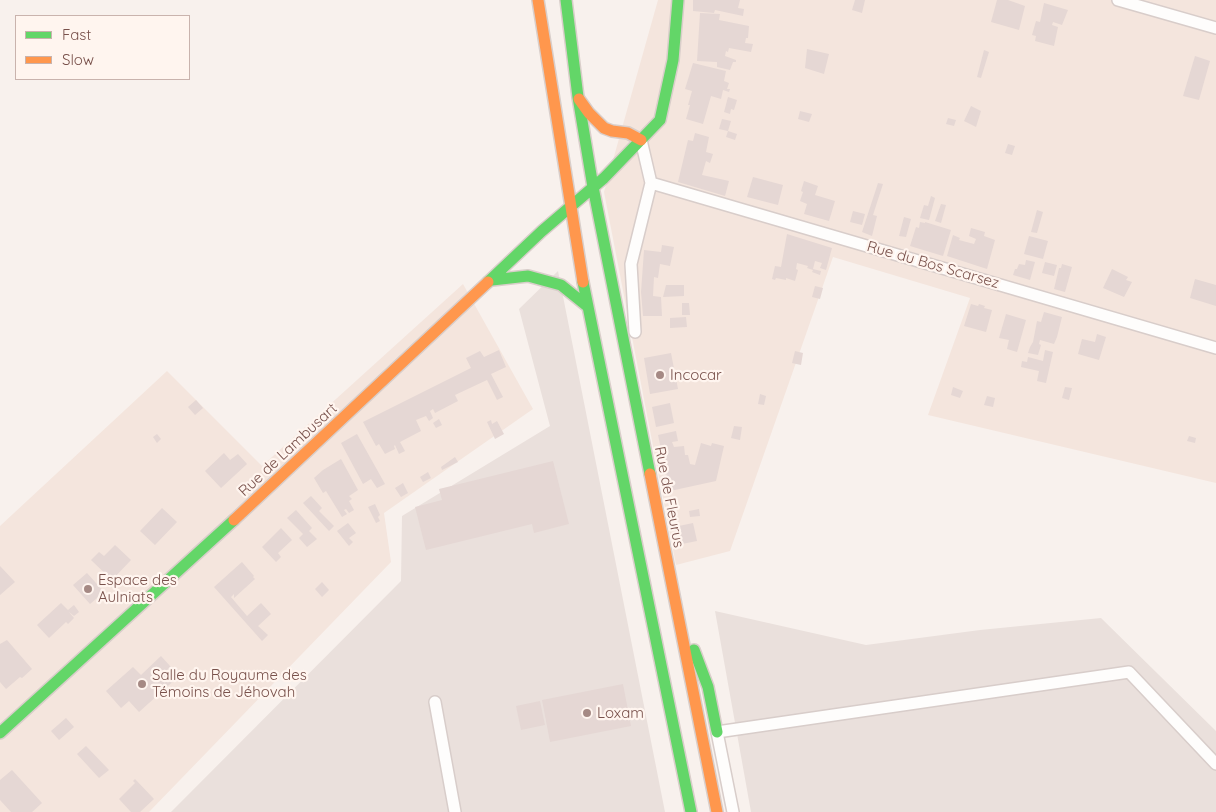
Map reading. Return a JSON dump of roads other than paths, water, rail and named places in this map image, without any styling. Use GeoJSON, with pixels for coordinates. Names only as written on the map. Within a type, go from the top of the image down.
{"type":"FeatureCollection","features":[{"type":"Feature","properties":{"kind":"main road"},"geometry":{"type":"LineString","coordinates":[[538,0],[570,206],[588,306],[691,812]]}},
{"type":"Feature","properties":{"kind":"main road","name":"Rue de Fleurus"},"geometry":{"type":"LineString","coordinates":[[566,0],[578,97],[593,187],[717,812]]}},
{"type":"Feature","properties":{"kind":"main road","name":"Rue de Lambusart"},"geometry":{"type":"LineString","coordinates":[[0,734],[293,466],[570,206],[593,187],[660,120],[673,60],[678,0]]}},
{"type":"Feature","properties":{"kind":"main road"},"geometry":{"type":"LineString","coordinates":[[578,97],[589,114],[604,128],[628,133],[641,140]]}},
{"type":"Feature","properties":{"kind":"main road"},"geometry":{"type":"LineString","coordinates":[[492,280],[528,276],[544,280],[561,285],[588,306]]}},
{"type":"Feature","properties":{"kind":"main road"},"geometry":{"type":"LineString","coordinates":[[681,634],[695,652],[708,687],[717,732]]}},
{"type":"Feature","properties":{"kind":"street"},"geometry":{"type":"LineString","coordinates":[[1118,0],[1216,28]]}},
{"type":"Feature","properties":{"kind":"street"},"geometry":{"type":"LineString","coordinates":[[635,332],[631,264],[651,183],[641,140]]}},
{"type":"Feature","properties":{"kind":"street","name":"Rue du Bos Scarsez"},"geometry":{"type":"LineString","coordinates":[[651,183],[1216,348]]}},
{"type":"Feature","properties":{"kind":"street"},"geometry":{"type":"LineString","coordinates":[[733,812],[717,732],[1128,672],[1216,764]]}},
{"type":"Feature","properties":{"kind":"street"},"geometry":{"type":"LineString","coordinates":[[435,702],[454,812]]}},
{"type":"Feature","properties":{"kind":"place","name":"Incocar"},"geometry":{"type":"Point","coordinates":[660,375]}},
{"type":"Feature","properties":{"kind":"place","name":"Espace des Aulniats"},"geometry":{"type":"Point","coordinates":[88,589]}},
{"type":"Feature","properties":{"kind":"place","name":"Salle du Royaume des Témoins de Jéhovah"},"geometry":{"type":"Point","coordinates":[142,684]}},
{"type":"Feature","properties":{"kind":"place","name":"Loxam"},"geometry":{"type":"Point","coordinates":[587,713]}}]}
